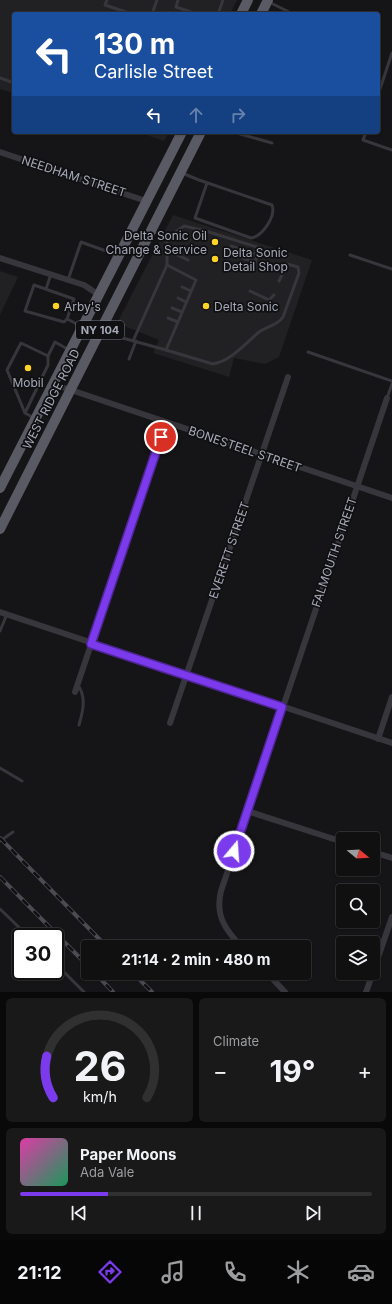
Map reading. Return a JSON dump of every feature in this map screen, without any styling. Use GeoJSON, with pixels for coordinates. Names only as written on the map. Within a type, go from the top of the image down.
{"type":"FeatureCollection","features":[{"type":"Feature","properties":{"kind":"highway"},"geometry":{"type":"LineString","coordinates":[[242,12],[248,0]]}},
{"type":"Feature","properties":{"kind":"highway"},"geometry":{"type":"LineString","coordinates":[[262,12],[268,1]]}},
{"type":"Feature","properties":{"kind":"highway","name":"WEST RIDGE ROAD"},"geometry":{"type":"LineString","coordinates":[[0,488],[181,134]]}},
{"type":"Feature","properties":{"kind":"highway","name":"WEST RIDGE ROAD"},"geometry":{"type":"LineString","coordinates":[[0,529],[200,134]]}},
{"type":"Feature","properties":{"kind":"street","name":"NEEDHAM STREET"},"geometry":{"type":"LineString","coordinates":[[0,152],[146,201]]}},
{"type":"Feature","properties":{"kind":"street"},"geometry":{"type":"LineString","coordinates":[[0,258],[88,286],[99,295]]}},
{"type":"Feature","properties":{"kind":"street","name":"EVERETT STREET"},"geometry":{"type":"LineString","coordinates":[[170,723],[288,377]]}},
{"type":"Feature","properties":{"kind":"street","name":"BONESTEEL STREET"},"geometry":{"type":"LineString","coordinates":[[53,384],[392,498]]}},
{"type":"Feature","properties":{"kind":"street","name":"FALMOUTH STREET"},"geometry":{"type":"LineString","coordinates":[[236,940],[224,926],[218,910],[218,901],[247,810],[387,398]]}},
{"type":"Feature","properties":{"kind":"street"},"geometry":{"type":"LineString","coordinates":[[75,692],[166,422]]}},
{"type":"Feature","properties":{"kind":"street"},"geometry":{"type":"LineString","coordinates":[[0,612],[91,644],[392,743]]}},
{"type":"Feature","properties":{"kind":"street"},"geometry":{"type":"LineString","coordinates":[[378,739],[392,697]]}},
{"type":"Feature","properties":{"kind":"street"},"geometry":{"type":"LineString","coordinates":[[247,810],[336,840]]}},
{"type":"Feature","properties":{"kind":"street"},"geometry":{"type":"LineString","coordinates":[[380,854],[392,858]]}},
{"type":"Feature","properties":{"kind":"street"},"geometry":{"type":"LineString","coordinates":[[380,952],[392,916]]}},
{"type":"Feature","properties":{"kind":"street"},"geometry":{"type":"LineString","coordinates":[[274,980],[285,992]]}},
{"type":"Feature","properties":{"kind":"street"},"geometry":{"type":"LineString","coordinates":[[366,992],[370,980]]}},
{"type":"Feature","properties":{"kind":"lane"},"geometry":{"type":"LineString","coordinates":[[107,0],[105,5],[126,12]]}},
{"type":"Feature","properties":{"kind":"lane"},"geometry":{"type":"LineString","coordinates":[[153,12],[157,0]]}},
{"type":"Feature","properties":{"kind":"lane"},"geometry":{"type":"LineString","coordinates":[[178,0],[176,7],[191,12]]}},
{"type":"Feature","properties":{"kind":"lane"},"geometry":{"type":"LineString","coordinates":[[219,12],[223,0]]}},
{"type":"Feature","properties":{"kind":"lane"},"geometry":{"type":"LineString","coordinates":[[268,1],[289,12]]}},
{"type":"Feature","properties":{"kind":"lane"},"geometry":{"type":"LineString","coordinates":[[380,89],[392,53]]}},
{"type":"Feature","properties":{"kind":"lane"},"geometry":{"type":"LineString","coordinates":[[0,78],[12,82]]}},
{"type":"Feature","properties":{"kind":"lane"},"geometry":{"type":"LineString","coordinates":[[241,134],[272,142]]}},
{"type":"Feature","properties":{"kind":"lane"},"geometry":{"type":"LineString","coordinates":[[365,134],[363,140],[392,150]]}},
{"type":"Feature","properties":{"kind":"lane"},"geometry":{"type":"LineString","coordinates":[[181,172],[207,183],[272,205],[274,208],[268,226],[255,237],[251,238],[195,218],[207,183]]}},
{"type":"Feature","properties":{"kind":"lane"},"geometry":{"type":"LineString","coordinates":[[167,238],[184,226],[206,231],[260,248],[255,264],[230,254]]}},
{"type":"Feature","properties":{"kind":"lane"},"geometry":{"type":"LineString","coordinates":[[151,230],[167,238]]}},
{"type":"Feature","properties":{"kind":"lane"},"geometry":{"type":"LineString","coordinates":[[129,359],[134,341],[167,265],[167,238]]}},
{"type":"Feature","properties":{"kind":"lane"},"geometry":{"type":"LineString","coordinates":[[68,280],[81,242],[119,256]]}},
{"type":"Feature","properties":{"kind":"lane"},"geometry":{"type":"LineString","coordinates":[[231,246],[258,255]]}},
{"type":"Feature","properties":{"kind":"lane"},"geometry":{"type":"LineString","coordinates":[[167,250],[188,260]]}},
{"type":"Feature","properties":{"kind":"lane"},"geometry":{"type":"LineString","coordinates":[[350,255],[392,269]]}},
{"type":"Feature","properties":{"kind":"lane"},"geometry":{"type":"LineString","coordinates":[[100,332],[213,364],[220,362],[248,343],[259,332],[279,323],[283,317],[299,273],[298,267],[287,264],[279,281]]}},
{"type":"Feature","properties":{"kind":"lane"},"geometry":{"type":"LineString","coordinates":[[166,350],[196,280],[167,265]]}},
{"type":"Feature","properties":{"kind":"lane"},"geometry":{"type":"LineString","coordinates":[[46,290],[51,274]]}},
{"type":"Feature","properties":{"kind":"lane"},"geometry":{"type":"LineString","coordinates":[[161,278],[166,280]]}},
{"type":"Feature","properties":{"kind":"lane"},"geometry":{"type":"LineString","coordinates":[[34,285],[74,299],[67,319],[64,322],[25,311],[34,285]]}},
{"type":"Feature","properties":{"kind":"lane"},"geometry":{"type":"LineString","coordinates":[[182,287],[191,291]]}},
{"type":"Feature","properties":{"kind":"lane"},"geometry":{"type":"LineString","coordinates":[[156,289],[160,291]]}},
{"type":"Feature","properties":{"kind":"lane"},"geometry":{"type":"LineString","coordinates":[[250,291],[269,300],[274,295]]}},
{"type":"Feature","properties":{"kind":"lane"},"geometry":{"type":"LineString","coordinates":[[178,298],[186,302]]}},
{"type":"Feature","properties":{"kind":"lane"},"geometry":{"type":"LineString","coordinates":[[151,299],[155,301]]}},
{"type":"Feature","properties":{"kind":"lane"},"geometry":{"type":"LineString","coordinates":[[172,308],[182,312]]}},
{"type":"Feature","properties":{"kind":"lane"},"geometry":{"type":"LineString","coordinates":[[147,309],[151,311]]}},
{"type":"Feature","properties":{"kind":"lane"},"geometry":{"type":"LineString","coordinates":[[168,318],[178,322]]}},
{"type":"Feature","properties":{"kind":"lane"},"geometry":{"type":"LineString","coordinates":[[67,319],[83,327]]}},
{"type":"Feature","properties":{"kind":"lane"},"geometry":{"type":"LineString","coordinates":[[24,413],[48,365],[48,356],[55,342],[70,351]]}},
{"type":"Feature","properties":{"kind":"lane"},"geometry":{"type":"LineString","coordinates":[[35,419],[24,413],[7,370],[21,343],[48,356]]}},
{"type":"Feature","properties":{"kind":"lane"},"geometry":{"type":"LineString","coordinates":[[308,352],[392,381]]}},
{"type":"Feature","properties":{"kind":"lane"},"geometry":{"type":"LineString","coordinates":[[387,398],[392,384]]}},
{"type":"Feature","properties":{"kind":"lane"},"geometry":{"type":"LineString","coordinates":[[0,631],[7,614]]}},
{"type":"Feature","properties":{"kind":"lane"},"geometry":{"type":"LineString","coordinates":[[77,684],[82,690],[83,698],[83,711],[79,725]]}},
{"type":"Feature","properties":{"kind":"lane"},"geometry":{"type":"LineString","coordinates":[[0,768],[22,781]]}},
{"type":"Feature","properties":{"kind":"lane"},"geometry":{"type":"LineString","coordinates":[[0,842],[13,832]]}},
{"type":"Feature","properties":{"kind":"lane"},"geometry":{"type":"LineString","coordinates":[[0,909],[20,928]]}},
{"type":"Feature","properties":{"kind":"lane"},"geometry":{"type":"LineString","coordinates":[[64,972],[84,992]]}},
{"type":"Feature","properties":{"kind":"shaded area"},"geometry":{"type":"Polygon","coordinates":[[[0,0],[237,0],[231,12],[12,12],[12,92],[0,89],[0,0]]]}},
{"type":"Feature","properties":{"kind":"shaded area"},"geometry":{"type":"Polygon","coordinates":[[[144,134],[168,134],[164,141],[144,134]]]}},
{"type":"Feature","properties":{"kind":"shaded area","name":"Delta Sonic"},"geometry":{"type":"Polygon","coordinates":[[[173,215],[312,260],[279,357],[265,364],[234,358],[229,377],[153,353],[159,340],[117,323],[173,215]]]}},
{"type":"Feature","properties":{"kind":"shaded area"},"geometry":{"type":"Polygon","coordinates":[[[0,271],[18,277],[0,315],[0,271]]]}},
{"type":"Feature","properties":{"kind":"railway"},"geometry":{"type":"LineString","coordinates":[[0,838],[100,940]]}},
{"type":"Feature","properties":{"kind":"railway"},"geometry":{"type":"LineString","coordinates":[[0,877],[81,959]]}},
{"type":"Feature","properties":{"kind":"railway"},"geometry":{"type":"LineString","coordinates":[[102,980],[113,992]]}},
{"type":"Feature","properties":{"kind":"railway"},"geometry":{"type":"LineString","coordinates":[[140,980],[152,992]]}},
{"type":"Feature","properties":{"kind":"place","name":"Delta Sonic Oil Change & Service"},"geometry":{"type":"Point","coordinates":[215,242]}},
{"type":"Feature","properties":{"kind":"place","name":"Delta Sonic Detail Shop"},"geometry":{"type":"Point","coordinates":[215,259]}},
{"type":"Feature","properties":{"kind":"place","name":"Arby's"},"geometry":{"type":"Point","coordinates":[56,306]}},
{"type":"Feature","properties":{"kind":"place","name":"Delta Sonic"},"geometry":{"type":"Point","coordinates":[206,306]}},
{"type":"Feature","properties":{"kind":"place","name":"Mobil"},"geometry":{"type":"Point","coordinates":[28,368]}},
{"type":"Feature","properties":{"kind":"route"},"geometry":{"type":"LineString","coordinates":[[161,437],[91,644],[282,707],[234,851]]}}]}
